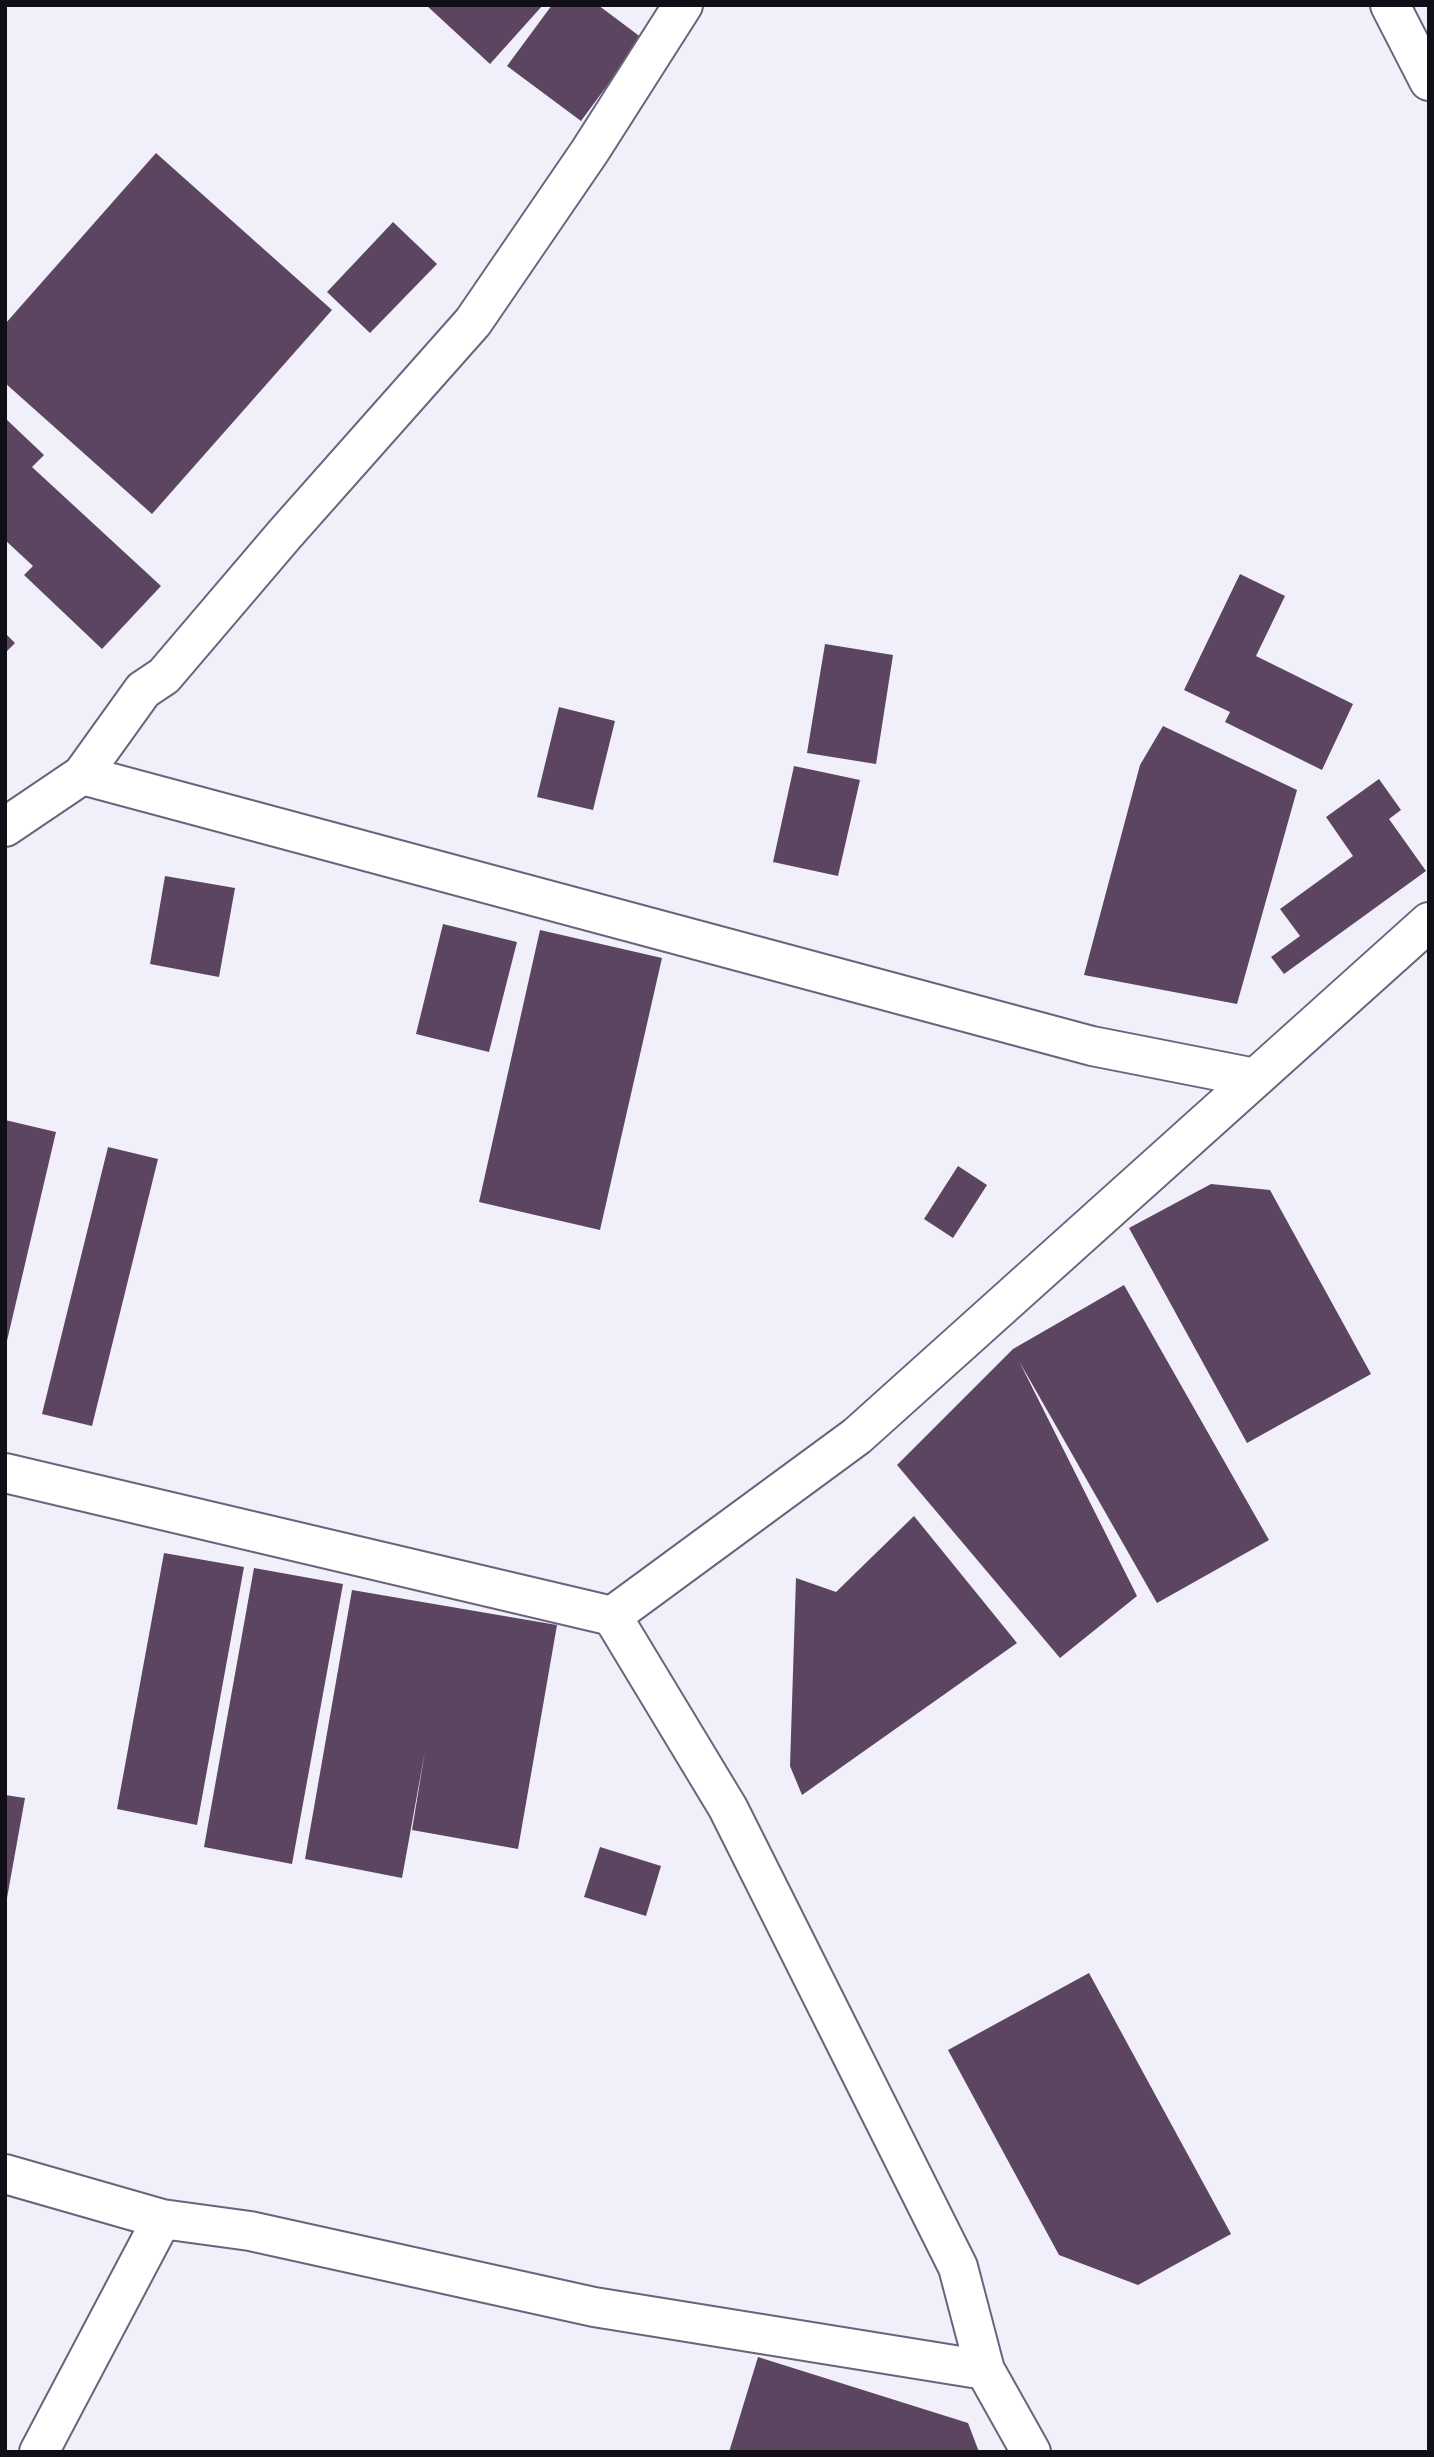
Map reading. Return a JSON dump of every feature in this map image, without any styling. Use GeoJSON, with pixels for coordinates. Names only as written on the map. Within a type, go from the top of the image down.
{"type":"FeatureCollection","features":[{"type":"Feature","properties":{"kind":"street"},"geometry":{"type":"LineString","coordinates":[[5,827],[82,775],[143,691],[164,676],[285,534],[473,322],[590,151],[683,5]]}},
{"type":"Feature","properties":{"kind":"street"},"geometry":{"type":"LineString","coordinates":[[1390,5],[1429,81]]}},
{"type":"Feature","properties":{"kind":"street"},"geometry":{"type":"LineString","coordinates":[[82,775],[1092,1046],[1255,1078]]}},
{"type":"Feature","properties":{"kind":"street"},"geometry":{"type":"LineString","coordinates":[[612,1616],[857,1436],[1429,922]]}},
{"type":"Feature","properties":{"kind":"street"},"geometry":{"type":"LineString","coordinates":[[5,1473],[612,1616],[728,1808],[958,2267],[985,2370],[1031,2452]]}},
{"type":"Feature","properties":{"kind":"street"},"geometry":{"type":"LineString","coordinates":[[5,2174],[162,2219],[250,2231],[594,2307],[985,2370]]}},
{"type":"Feature","properties":{"kind":"street"},"geometry":{"type":"LineString","coordinates":[[39,2452],[162,2219]]}},
{"type":"Feature","properties":{"kind":"building"},"geometry":{"type":"Polygon","coordinates":[[[426,5],[543,5],[490,64],[426,5]]]}},
{"type":"Feature","properties":{"kind":"building"},"geometry":{"type":"Polygon","coordinates":[[[552,5],[598,5],[642,38],[581,121],[507,66],[552,5]]]}},
{"type":"Feature","properties":{"kind":"building"},"geometry":{"type":"Polygon","coordinates":[[[156,153],[332,310],[152,514],[5,383],[5,324],[156,153]]]}},
{"type":"Feature","properties":{"kind":"building"},"geometry":{"type":"Polygon","coordinates":[[[393,222],[437,264],[370,333],[327,292],[393,222]]]}},
{"type":"Feature","properties":{"kind":"building"},"geometry":{"type":"Polygon","coordinates":[[[5,418],[44,455],[32,467],[161,586],[102,649],[24,575],[33,566],[5,540],[5,418]]]}},
{"type":"Feature","properties":{"kind":"building"},"geometry":{"type":"Polygon","coordinates":[[[1240,574],[1285,596],[1256,656],[1353,704],[1322,770],[1225,722],[1230,712],[1184,690],[1240,574]]]}},
{"type":"Feature","properties":{"kind":"building"},"geometry":{"type":"Polygon","coordinates":[[[5,633],[15,643],[5,653],[5,633]]]}},
{"type":"Feature","properties":{"kind":"building"},"geometry":{"type":"Polygon","coordinates":[[[825,644],[893,655],[876,764],[807,753],[825,644]]]}},
{"type":"Feature","properties":{"kind":"building"},"geometry":{"type":"Polygon","coordinates":[[[559,707],[615,721],[593,810],[537,797],[559,707]]]}},
{"type":"Feature","properties":{"kind":"building"},"geometry":{"type":"Polygon","coordinates":[[[1163,726],[1297,790],[1237,1004],[1084,975],[1140,765],[1163,726]]]}},
{"type":"Feature","properties":{"kind":"building"},"geometry":{"type":"Polygon","coordinates":[[[794,766],[860,780],[838,876],[773,862],[794,766]]]}},
{"type":"Feature","properties":{"kind":"building"},"geometry":{"type":"Polygon","coordinates":[[[1379,779],[1401,810],[1389,819],[1426,871],[1284,974],[1271,957],[1300,936],[1280,909],[1353,856],[1326,817],[1379,779]]]}},
{"type":"Feature","properties":{"kind":"building"},"geometry":{"type":"Polygon","coordinates":[[[165,876],[235,888],[219,977],[150,964],[165,876]]]}},
{"type":"Feature","properties":{"kind":"building"},"geometry":{"type":"Polygon","coordinates":[[[443,924],[517,942],[489,1052],[416,1034],[443,924]]]}},
{"type":"Feature","properties":{"kind":"building"},"geometry":{"type":"Polygon","coordinates":[[[540,930],[662,958],[600,1230],[479,1202],[540,930]]]}},
{"type":"Feature","properties":{"kind":"building"},"geometry":{"type":"Polygon","coordinates":[[[5,1120],[56,1132],[6,1345],[5,1344],[5,1120]]]}},
{"type":"Feature","properties":{"kind":"building"},"geometry":{"type":"Polygon","coordinates":[[[108,1147],[158,1159],[92,1426],[42,1414],[108,1147]]]}},
{"type":"Feature","properties":{"kind":"building"},"geometry":{"type":"Polygon","coordinates":[[[958,1166],[987,1185],[953,1238],[924,1219],[958,1166]]]}},
{"type":"Feature","properties":{"kind":"building"},"geometry":{"type":"Polygon","coordinates":[[[1211,1184],[1270,1190],[1371,1374],[1247,1443],[1129,1228],[1211,1184]]]}},
{"type":"Feature","properties":{"kind":"building"},"geometry":{"type":"Polygon","coordinates":[[[1124,1285],[1269,1540],[1157,1603],[1019,1361],[1137,1596],[1060,1658],[897,1465],[1013,1349],[1124,1285]]]}},
{"type":"Feature","properties":{"kind":"building"},"geometry":{"type":"Polygon","coordinates":[[[914,1516],[1017,1643],[802,1795],[790,1766],[796,1578],[836,1592],[914,1516]]]}},
{"type":"Feature","properties":{"kind":"building"},"geometry":{"type":"Polygon","coordinates":[[[164,1553],[244,1567],[197,1825],[117,1809],[164,1553]]]}},
{"type":"Feature","properties":{"kind":"building"},"geometry":{"type":"Polygon","coordinates":[[[254,1568],[343,1584],[292,1864],[204,1847],[254,1568]]]}},
{"type":"Feature","properties":{"kind":"building"},"geometry":{"type":"Polygon","coordinates":[[[352,1590],[557,1625],[518,1849],[412,1830],[425,1751],[402,1878],[305,1859],[352,1590]]]}},
{"type":"Feature","properties":{"kind":"building"},"geometry":{"type":"Polygon","coordinates":[[[5,1795],[25,1798],[7,1898],[5,1898],[5,1795]]]}},
{"type":"Feature","properties":{"kind":"building"},"geometry":{"type":"Polygon","coordinates":[[[600,1847],[661,1866],[646,1916],[584,1897],[600,1847]]]}},
{"type":"Feature","properties":{"kind":"building"},"geometry":{"type":"Polygon","coordinates":[[[1089,1973],[1231,2234],[1138,2285],[1059,2255],[948,2050],[1089,1973]]]}},
{"type":"Feature","properties":{"kind":"building"},"geometry":{"type":"Polygon","coordinates":[[[758,2357],[968,2423],[979,2452],[729,2452],[758,2357]]]}}]}
